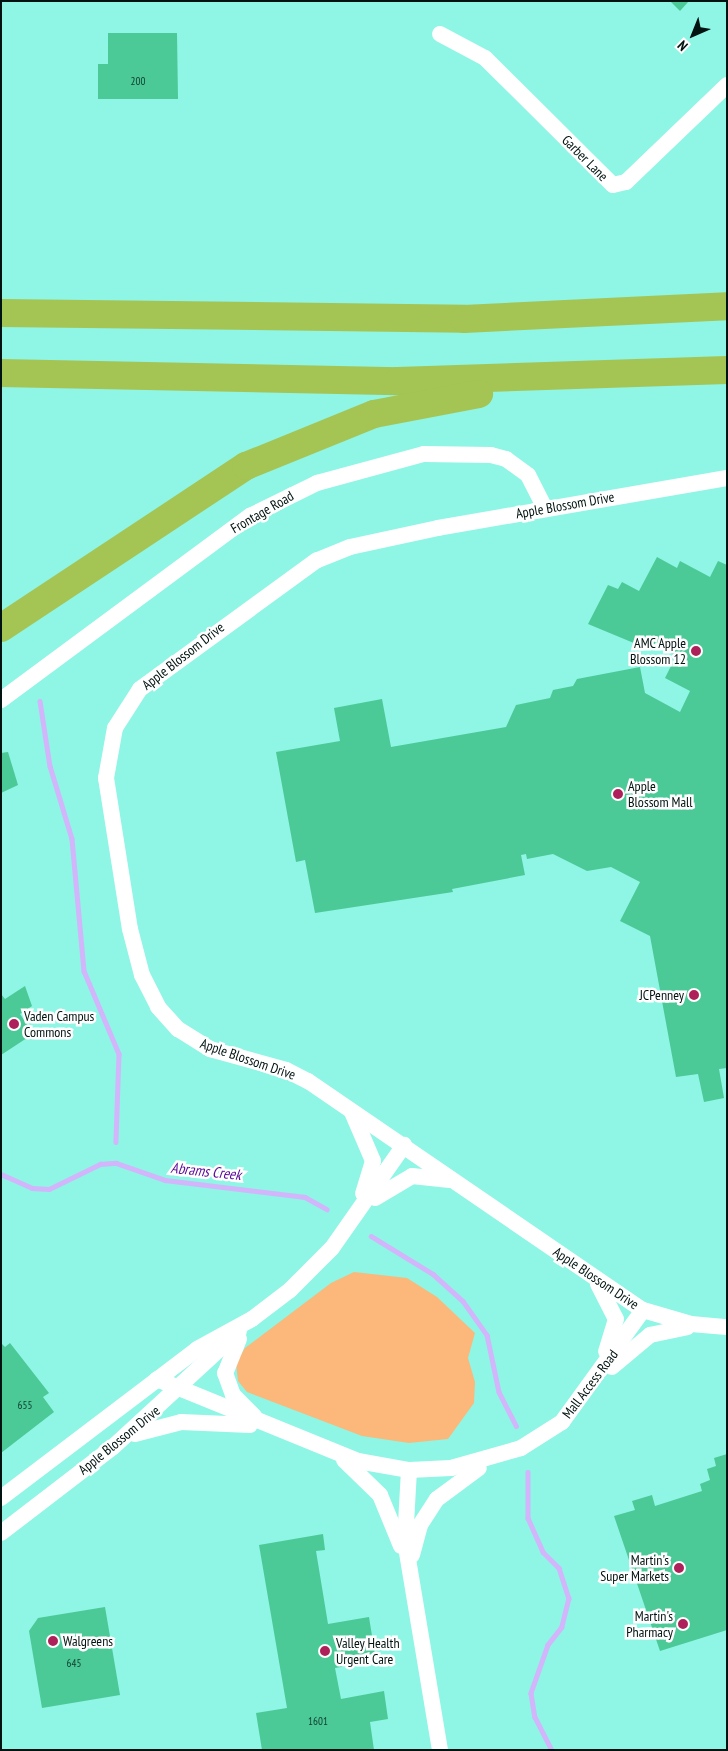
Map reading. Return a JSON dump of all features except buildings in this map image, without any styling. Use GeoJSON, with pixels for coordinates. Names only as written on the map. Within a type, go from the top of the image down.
{"type":"FeatureCollection","features":[{"type":"Feature","properties":{"kind":"highway"},"geometry":{"type":"LineString","coordinates":[[1,313],[464,318],[727,306]]}},
{"type":"Feature","properties":{"kind":"highway"},"geometry":{"type":"LineString","coordinates":[[1,374],[398,381],[610,377],[727,370]]}},
{"type":"Feature","properties":{"kind":"highway"},"geometry":{"type":"LineString","coordinates":[[1,628],[208,489],[311,436],[411,406],[610,377]]}},
{"type":"Feature","properties":{"kind":"street","name":"Garber Lane"},"geometry":{"type":"LineString","coordinates":[[440,34],[485,58],[613,185],[626,182],[727,85]]}},
{"type":"Feature","properties":{"kind":"street","name":"Frontage Road"},"geometry":{"type":"LineString","coordinates":[[1,700],[250,516],[317,483],[424,454],[491,455],[506,459],[528,476],[545,508]]}},
{"type":"Feature","properties":{"kind":"street","name":"Apple Blossom Drive"},"geometry":{"type":"LineString","coordinates":[[727,478],[545,508],[374,541],[316,560],[155,675],[130,700],[115,728],[107,762],[108,799],[130,929],[142,975],[158,1007],[178,1029],[203,1046],[286,1070],[350,1108],[643,1310],[700,1326],[727,1327]]}},
{"type":"Feature","properties":{"kind":"street"},"geometry":{"type":"LineString","coordinates":[[350,1108],[373,1161],[353,1219]]}},
{"type":"Feature","properties":{"kind":"street","name":"Apple Blossom Drive"},"geometry":{"type":"LineString","coordinates":[[1,1533],[113,1447],[179,1390],[252,1319],[312,1270],[353,1219],[404,1145]]}},
{"type":"Feature","properties":{"kind":"street"},"geometry":{"type":"LineString","coordinates":[[353,1219],[403,1178],[455,1181]]}},
{"type":"Feature","properties":{"kind":"street"},"geometry":{"type":"LineString","coordinates":[[583,1395],[616,1327],[614,1311],[594,1278]]}},
{"type":"Feature","properties":{"kind":"street","name":"Mall Access Road"},"geometry":{"type":"LineString","coordinates":[[157,1379],[179,1390],[336,1454],[409,1470],[451,1468],[498,1457],[549,1432],[583,1395],[643,1310]]}},
{"type":"Feature","properties":{"kind":"street","name":"Apple Blossom Drive"},"geometry":{"type":"LineString","coordinates":[[1,1498],[197,1349],[252,1319]]}},
{"type":"Feature","properties":{"kind":"street"},"geometry":{"type":"LineString","coordinates":[[252,1319],[232,1349],[225,1373],[242,1407],[270,1427]]}},
{"type":"Feature","properties":{"kind":"street"},"geometry":{"type":"LineString","coordinates":[[583,1395],[650,1335],[700,1326]]}},
{"type":"Feature","properties":{"kind":"street"},"geometry":{"type":"LineString","coordinates":[[113,1447],[162,1423],[217,1422],[270,1427]]}},
{"type":"Feature","properties":{"kind":"street"},"geometry":{"type":"LineString","coordinates":[[336,1454],[380,1495],[409,1570]]}},
{"type":"Feature","properties":{"kind":"street"},"geometry":{"type":"LineString","coordinates":[[409,1570],[420,1525],[437,1499],[452,1484],[498,1457]]}},
{"type":"Feature","properties":{"kind":"street"},"geometry":{"type":"LineString","coordinates":[[409,1470],[405,1521],[409,1570],[440,1750]]}},
{"type":"Feature","properties":{"kind":"shaded area"},"geometry":{"type":"Polygon","coordinates":[[[354,1272],[407,1278],[437,1297],[475,1333],[468,1358],[475,1382],[474,1403],[448,1439],[409,1443],[362,1436],[247,1392],[238,1381],[236,1363],[245,1348],[331,1283],[354,1272]]]}},
{"type":"Feature","properties":{"kind":"waterway"},"geometry":{"type":"LineString","coordinates":[[40,701],[50,766],[72,839],[84,971],[119,1054],[116,1142]]}},
{"type":"Feature","properties":{"kind":"waterway","name":"Abrams Creek"},"geometry":{"type":"LineString","coordinates":[[1,1174],[32,1188],[49,1189],[100,1164],[116,1163],[165,1180],[305,1197],[327,1209]]}},
{"type":"Feature","properties":{"kind":"waterway","name":"Abrams Creek"},"geometry":{"type":"LineString","coordinates":[[371,1236],[433,1274],[463,1301],[487,1335],[499,1392],[516,1426]]}},
{"type":"Feature","properties":{"kind":"waterway","name":"Abrams Creek"},"geometry":{"type":"LineString","coordinates":[[528,1472],[528,1518],[543,1552],[559,1568],[569,1598],[562,1627],[548,1645],[531,1693],[535,1717],[552,1750]]}},
{"type":"Feature","properties":{"kind":"place","name":"AMC Apple Blossom 12"},"geometry":{"type":"Point","coordinates":[696,651]}},
{"type":"Feature","properties":{"kind":"place","name":"Apple Blossom Mall"},"geometry":{"type":"Point","coordinates":[618,794]}},
{"type":"Feature","properties":{"kind":"place","name":"JCPenney"},"geometry":{"type":"Point","coordinates":[694,995]}},
{"type":"Feature","properties":{"kind":"place","name":"Vaden Campus Commons"},"geometry":{"type":"Point","coordinates":[14,1024]}},
{"type":"Feature","properties":{"kind":"place","name":"Martin's Super Markets"},"geometry":{"type":"Point","coordinates":[679,1568]}},
{"type":"Feature","properties":{"kind":"place","name":"Martin's Pharmacy"},"geometry":{"type":"Point","coordinates":[683,1624]}},
{"type":"Feature","properties":{"kind":"place","name":"Walgreens"},"geometry":{"type":"Point","coordinates":[53,1641]}},
{"type":"Feature","properties":{"kind":"place","name":"Valley Health Urgent Care"},"geometry":{"type":"Point","coordinates":[325,1651]}}]}
